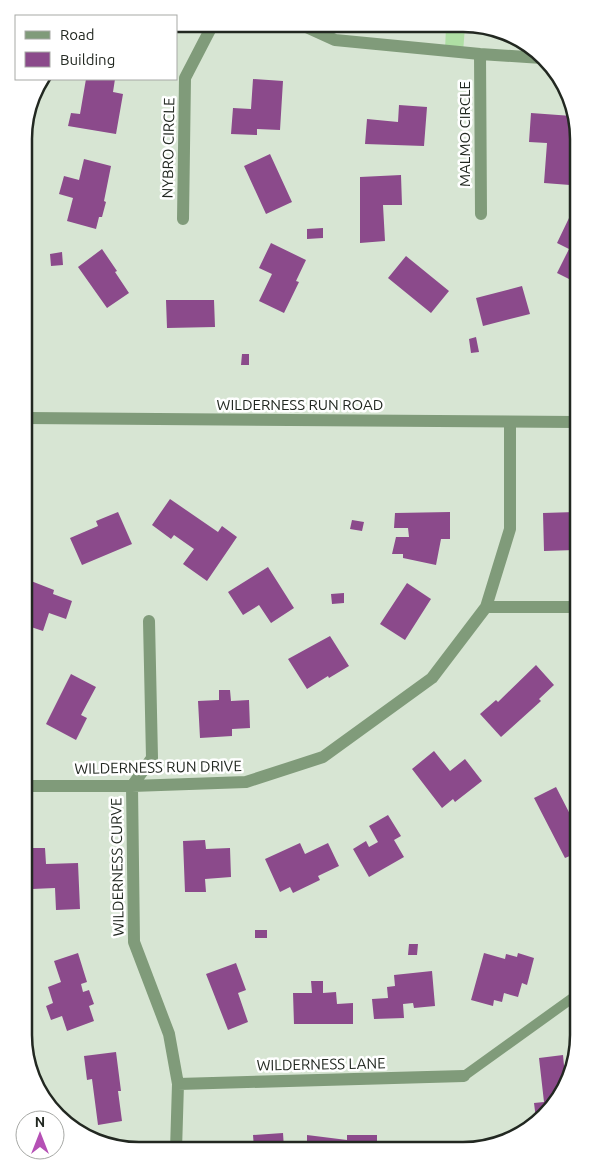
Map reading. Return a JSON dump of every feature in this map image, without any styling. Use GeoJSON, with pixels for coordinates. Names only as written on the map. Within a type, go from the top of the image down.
{"type":"FeatureCollection","features":[{"type":"Feature","properties":{"kind":"street"},"geometry":{"type":"LineString","coordinates":[[318,32],[334,40],[531,57]]}},
{"type":"Feature","properties":{"kind":"street","name":"NYBRO CIRCLE"},"geometry":{"type":"LineString","coordinates":[[183,219],[185,78],[208,33]]}},
{"type":"Feature","properties":{"kind":"street","name":"MALMO CIRCLE"},"geometry":{"type":"LineString","coordinates":[[480,54],[481,214]]}},
{"type":"Feature","properties":{"kind":"street","name":"WILDERNESS RUN ROAD"},"geometry":{"type":"LineString","coordinates":[[33,418],[570,422]]}},
{"type":"Feature","properties":{"kind":"street","name":"WILDERNESS RUN DRIVE"},"geometry":{"type":"LineString","coordinates":[[32,786],[132,786],[246,782],[323,758],[432,678],[486,607],[510,529],[510,422]]}},
{"type":"Feature","properties":{"kind":"street"},"geometry":{"type":"LineString","coordinates":[[486,607],[569,607]]}},
{"type":"Feature","properties":{"kind":"street"},"geometry":{"type":"LineString","coordinates":[[132,786],[152,758],[149,620]]}},
{"type":"Feature","properties":{"kind":"street","name":"WILDERNESS CURVE"},"geometry":{"type":"LineString","coordinates":[[132,786],[134,942],[169,1034],[178,1084],[176,1142]]}},
{"type":"Feature","properties":{"kind":"street","name":"WILDERNESS LANE"},"geometry":{"type":"LineString","coordinates":[[178,1084],[464,1076]]}},
{"type":"Feature","properties":{"kind":"lane"},"geometry":{"type":"LineString","coordinates":[[464,1076],[569,1000]]}},
{"type":"Feature","properties":{"kind":"green space"},"geometry":{"type":"Polygon","coordinates":[[[446,32],[465,32],[463,53],[445,51],[446,32]]]}},
{"type":"Feature","properties":{"kind":"building"},"geometry":{"type":"Polygon","coordinates":[[[253,79],[283,81],[280,130],[257,129],[257,135],[231,134],[233,108],[251,109],[253,79]]]}},
{"type":"Feature","properties":{"kind":"building"},"geometry":{"type":"Polygon","coordinates":[[[86,80],[115,80],[113,92],[123,94],[116,134],[68,126],[71,113],[80,114],[86,80]]]}},
{"type":"Feature","properties":{"kind":"building"},"geometry":{"type":"Polygon","coordinates":[[[399,105],[427,107],[424,146],[365,144],[367,119],[398,122],[399,105]]]}},
{"type":"Feature","properties":{"kind":"building"},"geometry":{"type":"Polygon","coordinates":[[[531,113],[567,116],[570,140],[570,185],[544,183],[547,143],[529,142],[531,113]]]}},
{"type":"Feature","properties":{"kind":"building"},"geometry":{"type":"Polygon","coordinates":[[[270,154],[292,202],[266,214],[244,166],[270,154]]]}},
{"type":"Feature","properties":{"kind":"building"},"geometry":{"type":"Polygon","coordinates":[[[84,159],[111,166],[104,201],[106,202],[96,229],[67,221],[73,198],[59,194],[64,176],[79,180],[84,159]]]}},
{"type":"Feature","properties":{"kind":"building"},"geometry":{"type":"Polygon","coordinates":[[[401,175],[402,205],[383,205],[385,241],[360,243],[360,177],[401,175]]]}},
{"type":"Feature","properties":{"kind":"building"},"geometry":{"type":"Polygon","coordinates":[[[570,218],[570,279],[557,273],[569,249],[557,243],[570,218]]]}},
{"type":"Feature","properties":{"kind":"building"},"geometry":{"type":"Polygon","coordinates":[[[323,228],[323,238],[307,239],[307,229],[323,228]]]}},
{"type":"Feature","properties":{"kind":"building"},"geometry":{"type":"Polygon","coordinates":[[[271,243],[306,260],[296,281],[299,282],[284,313],[259,301],[272,274],[259,268],[271,243]]]}},
{"type":"Feature","properties":{"kind":"building"},"geometry":{"type":"Polygon","coordinates":[[[102,249],[129,293],[107,308],[78,267],[102,249]]]}},
{"type":"Feature","properties":{"kind":"building"},"geometry":{"type":"Polygon","coordinates":[[[62,252],[63,265],[51,266],[50,254],[62,252]]]}},
{"type":"Feature","properties":{"kind":"building"},"geometry":{"type":"Polygon","coordinates":[[[406,256],[449,291],[431,313],[388,278],[406,256]]]}},
{"type":"Feature","properties":{"kind":"building"},"geometry":{"type":"Polygon","coordinates":[[[522,286],[530,314],[483,326],[476,298],[522,286]]]}},
{"type":"Feature","properties":{"kind":"building"},"geometry":{"type":"Polygon","coordinates":[[[166,300],[214,300],[215,327],[167,328],[166,300]]]}},
{"type":"Feature","properties":{"kind":"building"},"geometry":{"type":"Polygon","coordinates":[[[476,337],[479,352],[471,353],[469,339],[476,337]]]}},
{"type":"Feature","properties":{"kind":"building"},"geometry":{"type":"Polygon","coordinates":[[[242,354],[249,354],[249,365],[241,365],[242,354]]]}},
{"type":"Feature","properties":{"kind":"building"},"geometry":{"type":"Polygon","coordinates":[[[170,499],[218,532],[222,526],[237,537],[207,581],[183,564],[194,549],[174,535],[171,539],[152,525],[170,499]]]}},
{"type":"Feature","properties":{"kind":"building"},"geometry":{"type":"Polygon","coordinates":[[[118,512],[132,544],[82,565],[70,538],[98,526],[96,521],[118,512]]]}},
{"type":"Feature","properties":{"kind":"building"},"geometry":{"type":"Polygon","coordinates":[[[450,512],[450,539],[441,539],[436,565],[403,558],[403,554],[392,554],[396,537],[409,537],[408,528],[394,528],[395,513],[450,512]]]}},
{"type":"Feature","properties":{"kind":"building"},"geometry":{"type":"Polygon","coordinates":[[[570,512],[570,550],[544,551],[543,513],[570,512]]]}},
{"type":"Feature","properties":{"kind":"building"},"geometry":{"type":"Polygon","coordinates":[[[352,520],[364,522],[362,531],[350,529],[352,520]]]}},
{"type":"Feature","properties":{"kind":"building"},"geometry":{"type":"Polygon","coordinates":[[[268,567],[294,608],[271,623],[259,605],[243,615],[228,592],[268,567]]]}},
{"type":"Feature","properties":{"kind":"building"},"geometry":{"type":"Polygon","coordinates":[[[33,582],[54,590],[53,594],[72,601],[66,619],[49,613],[43,631],[32,627],[33,582]]]}},
{"type":"Feature","properties":{"kind":"building"},"geometry":{"type":"Polygon","coordinates":[[[407,583],[431,599],[405,640],[380,624],[407,583]]]}},
{"type":"Feature","properties":{"kind":"building"},"geometry":{"type":"Polygon","coordinates":[[[344,593],[344,603],[332,604],[331,594],[344,593]]]}},
{"type":"Feature","properties":{"kind":"building"},"geometry":{"type":"Polygon","coordinates":[[[330,636],[349,666],[307,689],[288,659],[330,636]]]}},
{"type":"Feature","properties":{"kind":"building"},"geometry":{"type":"Polygon","coordinates":[[[536,665],[554,685],[539,699],[541,701],[501,737],[480,714],[496,700],[498,702],[536,665]]]}},
{"type":"Feature","properties":{"kind":"building"},"geometry":{"type":"Polygon","coordinates":[[[71,674],[96,687],[81,715],[87,718],[76,740],[46,724],[71,674]]]}},
{"type":"Feature","properties":{"kind":"building"},"geometry":{"type":"Polygon","coordinates":[[[219,690],[230,690],[231,701],[249,700],[250,728],[232,729],[232,736],[200,738],[198,701],[219,700],[219,690]]]}},
{"type":"Feature","properties":{"kind":"building"},"geometry":{"type":"Polygon","coordinates":[[[434,751],[450,771],[465,759],[482,781],[455,802],[453,799],[442,808],[412,769],[434,751]]]}},
{"type":"Feature","properties":{"kind":"building"},"geometry":{"type":"Polygon","coordinates":[[[556,787],[569,813],[569,856],[565,858],[534,798],[556,787]]]}},
{"type":"Feature","properties":{"kind":"building"},"geometry":{"type":"Polygon","coordinates":[[[388,815],[401,836],[394,840],[404,857],[369,877],[353,849],[366,841],[369,847],[378,842],[369,826],[388,815]]]}},
{"type":"Feature","properties":{"kind":"building"},"geometry":{"type":"Polygon","coordinates":[[[205,840],[206,849],[230,848],[231,877],[205,879],[206,892],[185,892],[183,841],[205,840]]]}},
{"type":"Feature","properties":{"kind":"building"},"geometry":{"type":"Polygon","coordinates":[[[300,843],[305,854],[328,843],[339,866],[318,876],[320,880],[293,893],[290,887],[280,892],[265,859],[300,843]]]}},
{"type":"Feature","properties":{"kind":"building"},"geometry":{"type":"Polygon","coordinates":[[[32,848],[45,848],[46,864],[78,863],[80,909],[56,910],[55,888],[32,889],[32,848]]]}},
{"type":"Feature","properties":{"kind":"building"},"geometry":{"type":"Polygon","coordinates":[[[255,930],[267,930],[267,938],[255,938],[255,930]]]}},
{"type":"Feature","properties":{"kind":"building"},"geometry":{"type":"Polygon","coordinates":[[[409,944],[418,944],[417,955],[408,955],[409,944]]]}},
{"type":"Feature","properties":{"kind":"building"},"geometry":{"type":"Polygon","coordinates":[[[78,953],[87,982],[81,984],[83,992],[89,990],[94,1004],[89,1006],[94,1021],[67,1031],[62,1016],[51,1020],[46,1006],[53,1003],[48,987],[61,982],[54,961],[78,953]]]}},
{"type":"Feature","properties":{"kind":"building"},"geometry":{"type":"Polygon","coordinates":[[[484,953],[505,959],[506,954],[517,957],[518,953],[534,958],[527,985],[522,983],[518,997],[504,993],[502,1002],[494,1000],[493,1006],[471,1000],[484,953]]]}},
{"type":"Feature","properties":{"kind":"building"},"geometry":{"type":"Polygon","coordinates":[[[236,963],[246,990],[238,993],[248,1022],[228,1030],[206,974],[236,963]]]}},
{"type":"Feature","properties":{"kind":"building"},"geometry":{"type":"Polygon","coordinates":[[[432,971],[435,1006],[414,1008],[413,1003],[403,1004],[404,1018],[374,1019],[372,999],[388,998],[387,987],[395,986],[394,975],[432,971]]]}},
{"type":"Feature","properties":{"kind":"building"},"geometry":{"type":"Polygon","coordinates":[[[311,981],[323,981],[323,993],[336,992],[337,1004],[353,1003],[353,1024],[294,1024],[293,993],[312,993],[311,981]]]}},
{"type":"Feature","properties":{"kind":"building"},"geometry":{"type":"Polygon","coordinates":[[[116,1052],[121,1091],[118,1091],[122,1121],[98,1125],[92,1079],[87,1080],[84,1056],[116,1052]]]}},
{"type":"Feature","properties":{"kind":"building"},"geometry":{"type":"Polygon","coordinates":[[[563,1055],[564,1068],[555,1089],[535,1113],[534,1103],[544,1102],[539,1058],[563,1055]]]}},
{"type":"Feature","properties":{"kind":"building"},"geometry":{"type":"Polygon","coordinates":[[[283,1133],[284,1142],[254,1142],[253,1135],[283,1133]]]}},
{"type":"Feature","properties":{"kind":"building"},"geometry":{"type":"Polygon","coordinates":[[[307,1135],[347,1140],[347,1135],[377,1135],[377,1142],[307,1142],[307,1135]]]}}]}
